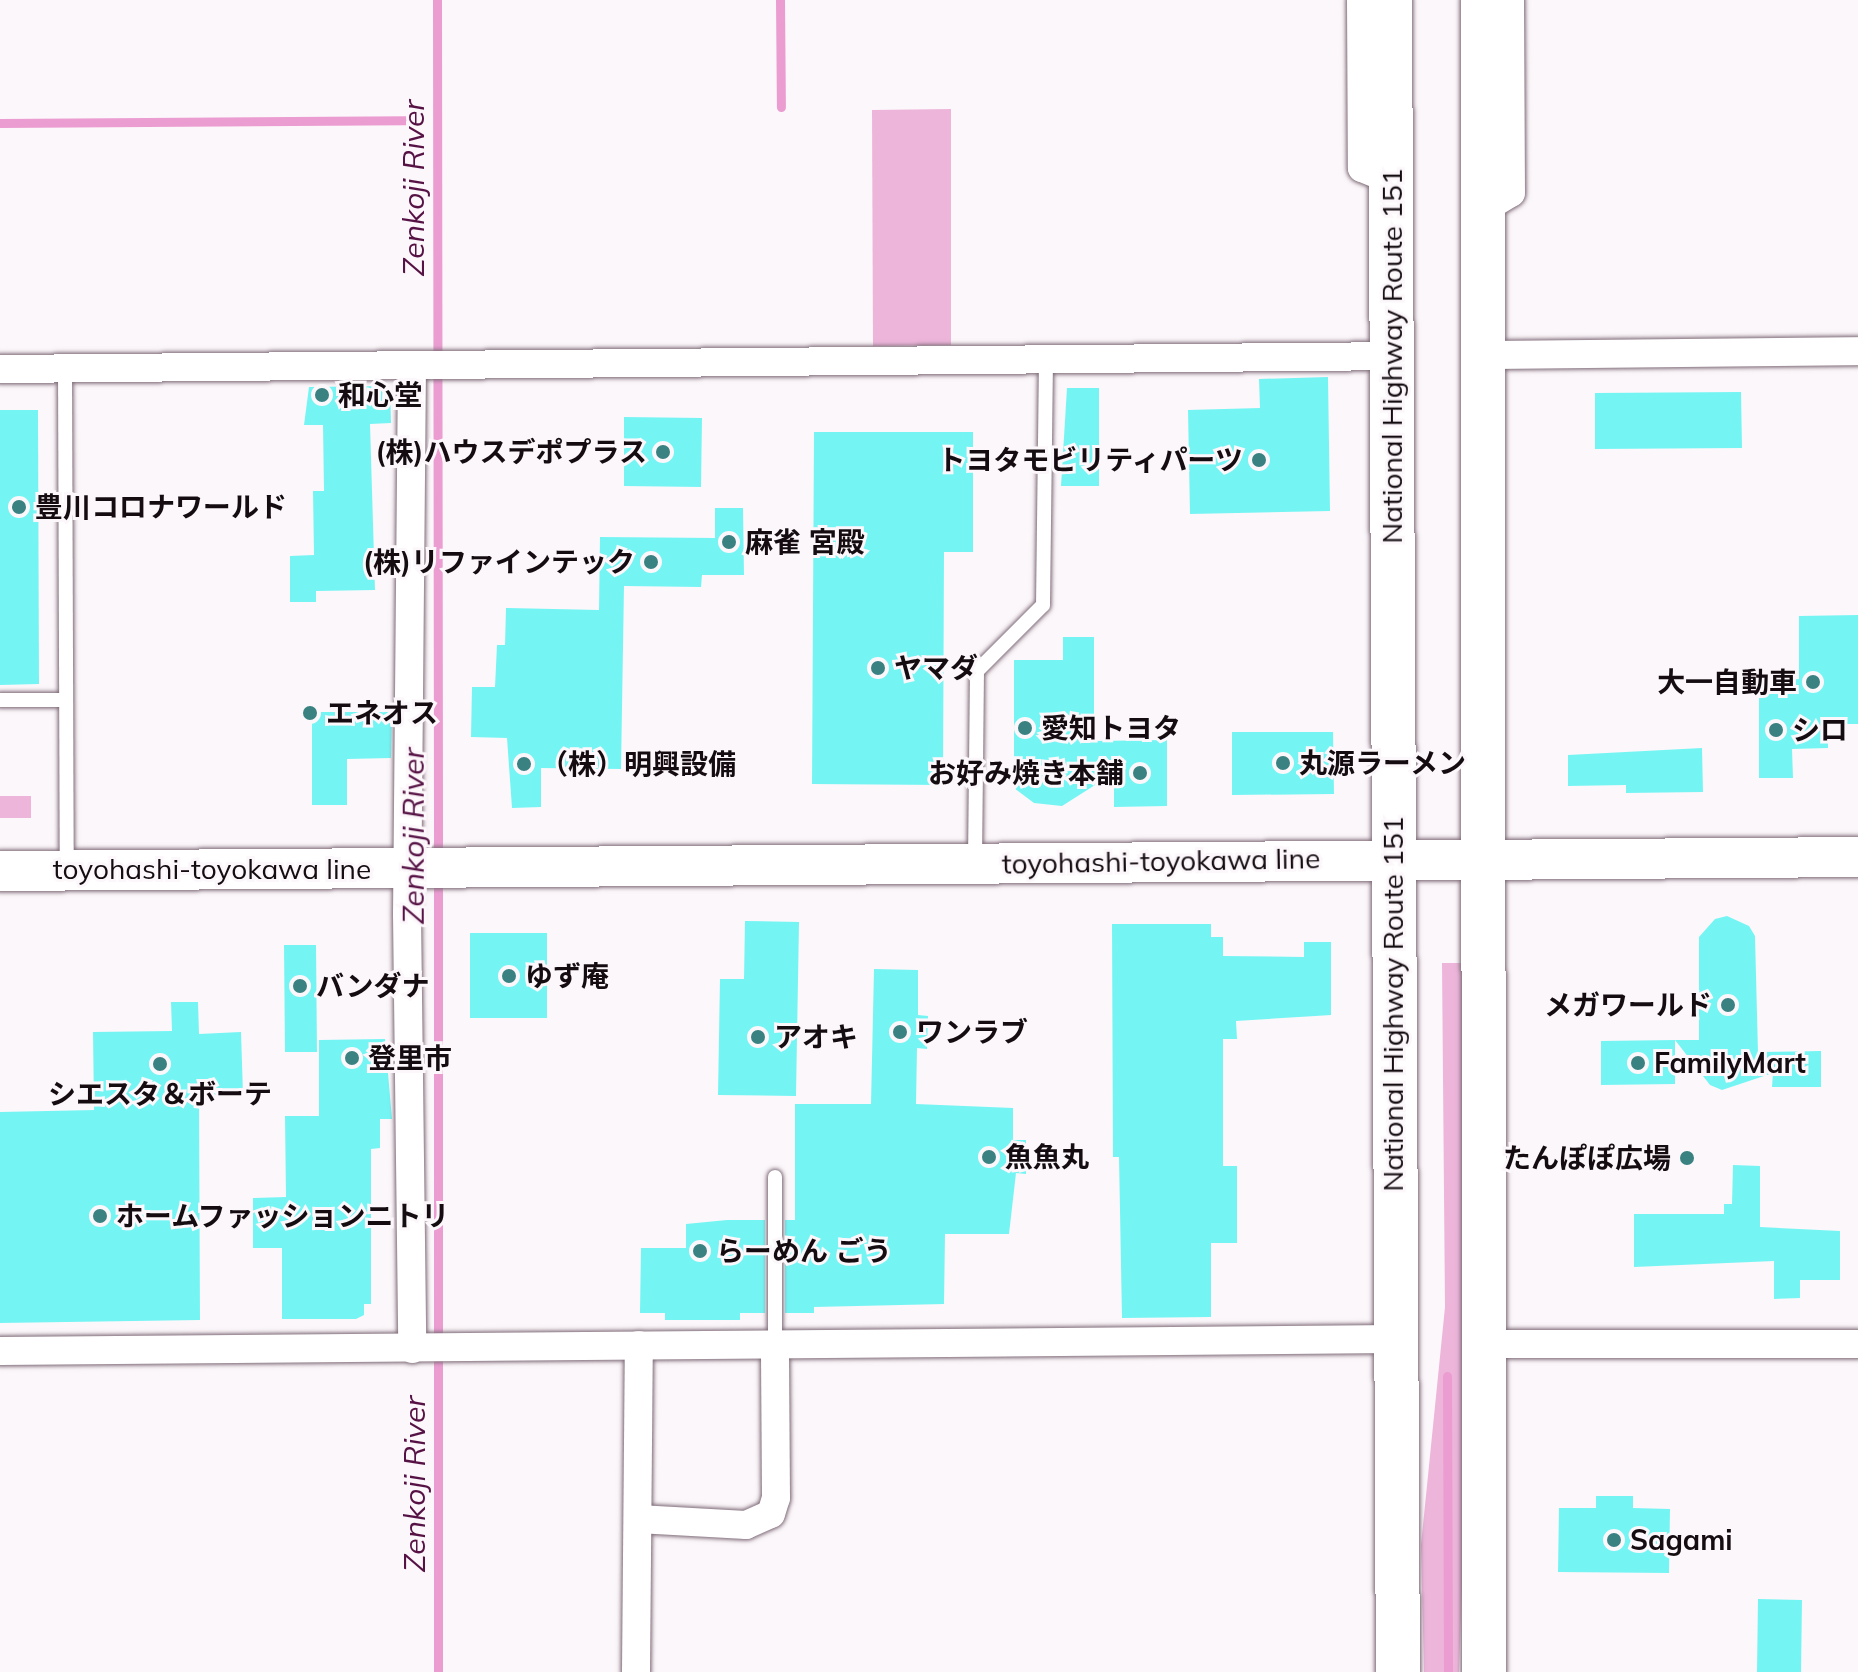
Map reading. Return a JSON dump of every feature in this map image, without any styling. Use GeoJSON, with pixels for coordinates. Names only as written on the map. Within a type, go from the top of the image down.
{"type":"FeatureCollection","features":[{"type":"Feature","properties":{"kind":"highway","name":"National Highway Route 151"},"geometry":{"type":"LineString","coordinates":[[1390,0],[1393,356],[1391,861],[1398,1672]]}},
{"type":"Feature","properties":{"kind":"highway"},"geometry":{"type":"LineString","coordinates":[[1483,0],[1484,1672]]}},
{"type":"Feature","properties":{"kind":"main road","name":"toyohashi-toyokawa line"},"geometry":{"type":"LineString","coordinates":[[0,871],[1858,857]]}},
{"type":"Feature","properties":{"kind":"street"},"geometry":{"type":"LineString","coordinates":[[1361,0],[1362,168],[1392,180]]}},
{"type":"Feature","properties":{"kind":"street"},"geometry":{"type":"LineString","coordinates":[[1484,209],[1511,193],[1510,0]]}},
{"type":"Feature","properties":{"kind":"street"},"geometry":{"type":"LineString","coordinates":[[1484,355],[1858,351]]}},
{"type":"Feature","properties":{"kind":"street"},"geometry":{"type":"LineString","coordinates":[[0,369],[1393,356]]}},
{"type":"Feature","properties":{"kind":"street"},"geometry":{"type":"LineString","coordinates":[[421,1348],[431,868],[430,365]]}},
{"type":"Feature","properties":{"kind":"street"},"geometry":{"type":"LineString","coordinates":[[0,1351],[1396,1339]]}},
{"type":"Feature","properties":{"kind":"street"},"geometry":{"type":"LineString","coordinates":[[638,1519],[746,1525],[771,1514],[776,1498],[775,1344]]}},
{"type":"Feature","properties":{"kind":"street"},"geometry":{"type":"LineString","coordinates":[[1485,1344],[1858,1344]]}},
{"type":"Feature","properties":{"kind":"street"},"geometry":{"type":"LineString","coordinates":[[636,1672],[639,1345]]}},
{"type":"Feature","properties":{"kind":"lane"},"geometry":{"type":"LineString","coordinates":[[975,863],[977,671],[1043,605],[1046,358]]}},
{"type":"Feature","properties":{"kind":"lane"},"geometry":{"type":"LineString","coordinates":[[65,369],[67,871]]}},
{"type":"Feature","properties":{"kind":"lane"},"geometry":{"type":"LineString","coordinates":[[0,700],[66,700]]}},
{"type":"Feature","properties":{"kind":"lane"},"geometry":{"type":"LineString","coordinates":[[775,1177],[775,1344]]}},
{"type":"Feature","properties":{"kind":"shaded area"},"geometry":{"type":"Polygon","coordinates":[[[951,109],[951,345],[873,346],[872,110],[951,109]]]}},
{"type":"Feature","properties":{"kind":"shaded area"},"geometry":{"type":"Polygon","coordinates":[[[0,796],[31,796],[31,818],[0,818],[0,796]]]}},
{"type":"Feature","properties":{"kind":"shaded area"},"geometry":{"type":"Polygon","coordinates":[[[1442,963],[1470,963],[1462,1587],[1459,1672],[1424,1672],[1421,1545],[1445,1307],[1442,963]]]}},
{"type":"Feature","properties":{"kind":"building","name":"トヨタモビリティパーツ"},"geometry":{"type":"Polygon","coordinates":[[[1328,377],[1330,511],[1190,514],[1188,410],[1260,408],[1259,379],[1328,377]]]}},
{"type":"Feature","properties":{"kind":"building"},"geometry":{"type":"Polygon","coordinates":[[[390,386],[391,423],[370,424],[375,590],[316,591],[316,602],[290,602],[290,556],[314,555],[313,491],[324,491],[323,425],[304,425],[309,387],[390,386]]]}},
{"type":"Feature","properties":{"kind":"building"},"geometry":{"type":"Polygon","coordinates":[[[1067,388],[1099,388],[1099,486],[1061,486],[1067,388]]]}},
{"type":"Feature","properties":{"kind":"building"},"geometry":{"type":"Polygon","coordinates":[[[1741,392],[1742,448],[1595,449],[1595,393],[1741,392]]]}},
{"type":"Feature","properties":{"kind":"building","name":"豊川コロナワールド"},"geometry":{"type":"Polygon","coordinates":[[[0,410],[38,410],[39,684],[0,685],[0,410]]]}},
{"type":"Feature","properties":{"kind":"building","name":"(株)ハウスデポプラス"},"geometry":{"type":"Polygon","coordinates":[[[624,417],[702,418],[701,487],[624,486],[624,417]]]}},
{"type":"Feature","properties":{"kind":"building","name":"ヤマダ"},"geometry":{"type":"Polygon","coordinates":[[[814,432],[973,432],[973,552],[944,552],[943,785],[812,784],[814,432]]]}},
{"type":"Feature","properties":{"kind":"building"},"geometry":{"type":"Polygon","coordinates":[[[715,508],[743,508],[744,575],[702,575],[701,587],[624,586],[621,769],[541,768],[541,807],[512,808],[507,738],[471,737],[472,687],[495,687],[497,645],[505,645],[506,608],[599,610],[600,537],[715,538],[715,508]]]}},
{"type":"Feature","properties":{"kind":"building"},"geometry":{"type":"Polygon","coordinates":[[[1858,615],[1858,724],[1828,724],[1828,748],[1792,749],[1793,778],[1759,778],[1759,683],[1799,679],[1799,616],[1858,615]]]}},
{"type":"Feature","properties":{"kind":"building"},"geometry":{"type":"Polygon","coordinates":[[[1063,637],[1094,637],[1094,741],[1167,740],[1167,806],[1114,807],[1114,773],[1062,806],[1034,803],[1014,788],[1014,660],[1063,660],[1063,637]]]}},
{"type":"Feature","properties":{"kind":"building"},"geometry":{"type":"Polygon","coordinates":[[[312,712],[392,712],[391,758],[347,759],[347,805],[312,805],[312,712]]]}},
{"type":"Feature","properties":{"kind":"building","name":"丸源ラーメン"},"geometry":{"type":"Polygon","coordinates":[[[1232,732],[1333,732],[1334,794],[1232,795],[1232,732]]]}},
{"type":"Feature","properties":{"kind":"building"},"geometry":{"type":"Polygon","coordinates":[[[1702,748],[1703,792],[1626,793],[1626,785],[1568,786],[1568,755],[1702,748]]]}},
{"type":"Feature","properties":{"kind":"building","name":"メガワールド"},"geometry":{"type":"Polygon","coordinates":[[[1727,916],[1749,926],[1755,936],[1758,1052],[1821,1051],[1821,1087],[1772,1087],[1773,1073],[1722,1090],[1710,1085],[1675,1040],[1699,1040],[1699,937],[1715,919],[1727,916]]]}},
{"type":"Feature","properties":{"kind":"building","name":"アオキ"},"geometry":{"type":"Polygon","coordinates":[[[745,921],[799,922],[796,1096],[718,1095],[720,979],[744,979],[745,921]]]}},
{"type":"Feature","properties":{"kind":"building"},"geometry":{"type":"Polygon","coordinates":[[[1112,924],[1211,924],[1211,937],[1223,937],[1223,956],[1304,957],[1304,942],[1331,942],[1331,1015],[1236,1021],[1237,1039],[1223,1039],[1223,1166],[1237,1166],[1237,1243],[1211,1243],[1211,1317],[1122,1318],[1119,1157],[1113,1157],[1112,924]]]}},
{"type":"Feature","properties":{"kind":"building","name":"ゆず庵"},"geometry":{"type":"Polygon","coordinates":[[[470,933],[547,933],[547,1018],[470,1018],[470,933]]]}},
{"type":"Feature","properties":{"kind":"building","name":"バンダナ"},"geometry":{"type":"Polygon","coordinates":[[[284,945],[316,945],[317,1052],[285,1052],[284,945]]]}},
{"type":"Feature","properties":{"kind":"building"},"geometry":{"type":"Polygon","coordinates":[[[874,969],[918,970],[918,1015],[928,1016],[927,1049],[917,1048],[916,1104],[1013,1108],[1013,1140],[1026,1140],[1026,1174],[1016,1173],[1009,1234],[945,1234],[944,1304],[814,1307],[814,1313],[785,1313],[785,1220],[795,1220],[795,1104],[871,1104],[874,969]]]}},
{"type":"Feature","properties":{"kind":"building","name":"ホームファッションニトリ"},"geometry":{"type":"Polygon","coordinates":[[[171,1002],[198,1002],[199,1034],[241,1032],[243,1094],[199,1096],[200,1320],[0,1323],[0,1112],[94,1110],[93,1032],[172,1031],[171,1002]]]}},
{"type":"Feature","properties":{"kind":"building"},"geometry":{"type":"Polygon","coordinates":[[[385,1039],[392,1119],[380,1119],[380,1148],[371,1149],[371,1304],[364,1304],[364,1315],[356,1319],[282,1319],[282,1248],[253,1248],[253,1198],[286,1197],[285,1116],[319,1116],[319,1040],[385,1039]]]}},
{"type":"Feature","properties":{"kind":"building","name":"FamilyMart"},"geometry":{"type":"Polygon","coordinates":[[[1675,1040],[1675,1084],[1601,1085],[1601,1041],[1675,1040]]]}},
{"type":"Feature","properties":{"kind":"building"},"geometry":{"type":"Polygon","coordinates":[[[1733,1165],[1760,1166],[1760,1227],[1840,1231],[1840,1280],[1800,1280],[1800,1298],[1774,1299],[1774,1261],[1634,1267],[1634,1214],[1724,1214],[1724,1204],[1732,1204],[1733,1165]]]}},
{"type":"Feature","properties":{"kind":"building"},"geometry":{"type":"Polygon","coordinates":[[[765,1220],[765,1313],[740,1313],[740,1320],[665,1320],[665,1313],[640,1313],[641,1248],[686,1248],[686,1224],[765,1220]]]}},
{"type":"Feature","properties":{"kind":"building","name":"Sagami"},"geometry":{"type":"Polygon","coordinates":[[[1596,1496],[1633,1496],[1633,1508],[1670,1509],[1669,1573],[1558,1572],[1559,1508],[1596,1508],[1596,1496]]]}},
{"type":"Feature","properties":{"kind":"building"},"geometry":{"type":"Polygon","coordinates":[[[1758,1599],[1802,1600],[1801,1672],[1757,1672],[1758,1599]]]}},
{"type":"Feature","properties":{"kind":"waterway","name":"Zenkoji River"},"geometry":{"type":"LineString","coordinates":[[437,0],[438,857]]}},
{"type":"Feature","properties":{"kind":"waterway"},"geometry":{"type":"LineString","coordinates":[[780,0],[781,107]]}},
{"type":"Feature","properties":{"kind":"waterway"},"geometry":{"type":"LineString","coordinates":[[0,123],[406,120]]}},
{"type":"Feature","properties":{"kind":"waterway","name":"Zenkoji River"},"geometry":{"type":"LineString","coordinates":[[438,875],[438,1672]]}},
{"type":"Feature","properties":{"kind":"waterway"},"geometry":{"type":"LineString","coordinates":[[1447,1376],[1448,1672]]}},
{"type":"Feature","properties":{"kind":"place","name":"和心堂"},"geometry":{"type":"Point","coordinates":[322,395]}},
{"type":"Feature","properties":{"kind":"place","name":"(株)ハウスデポプラス"},"geometry":{"type":"Point","coordinates":[663,452]}},
{"type":"Feature","properties":{"kind":"place","name":"トヨタモビリティパーツ"},"geometry":{"type":"Point","coordinates":[1259,460]}},
{"type":"Feature","properties":{"kind":"place","name":"豊川コロナワールド"},"geometry":{"type":"Point","coordinates":[19,507]}},
{"type":"Feature","properties":{"kind":"place","name":"麻雀 宮殿"},"geometry":{"type":"Point","coordinates":[729,542]}},
{"type":"Feature","properties":{"kind":"place","name":"(株)リファインテック"},"geometry":{"type":"Point","coordinates":[651,562]}},
{"type":"Feature","properties":{"kind":"place","name":"ヤマダ"},"geometry":{"type":"Point","coordinates":[878,668]}},
{"type":"Feature","properties":{"kind":"place","name":"大一自動車"},"geometry":{"type":"Point","coordinates":[1813,682]}},
{"type":"Feature","properties":{"kind":"place","name":"エネオス"},"geometry":{"type":"Point","coordinates":[310,713]}},
{"type":"Feature","properties":{"kind":"place","name":"愛知トヨタ"},"geometry":{"type":"Point","coordinates":[1025,728]}},
{"type":"Feature","properties":{"kind":"place","name":"シロ"},"geometry":{"type":"Point","coordinates":[1776,730]}},
{"type":"Feature","properties":{"kind":"place","name":"丸源ラーメン"},"geometry":{"type":"Point","coordinates":[1283,763]}},
{"type":"Feature","properties":{"kind":"place","name":"（株）明興設備"},"geometry":{"type":"Point","coordinates":[524,764]}},
{"type":"Feature","properties":{"kind":"place","name":"お好み焼き本舗"},"geometry":{"type":"Point","coordinates":[1140,773]}},
{"type":"Feature","properties":{"kind":"place","name":"ゆず庵"},"geometry":{"type":"Point","coordinates":[509,976]}},
{"type":"Feature","properties":{"kind":"place","name":"バンダナ"},"geometry":{"type":"Point","coordinates":[300,986]}},
{"type":"Feature","properties":{"kind":"place","name":"メガワールド"},"geometry":{"type":"Point","coordinates":[1728,1005]}},
{"type":"Feature","properties":{"kind":"place","name":"ワンラブ"},"geometry":{"type":"Point","coordinates":[900,1032]}},
{"type":"Feature","properties":{"kind":"place","name":"アオキ"},"geometry":{"type":"Point","coordinates":[758,1037]}},
{"type":"Feature","properties":{"kind":"place","name":"登里市"},"geometry":{"type":"Point","coordinates":[352,1058]}},
{"type":"Feature","properties":{"kind":"place","name":"FamilyMart"},"geometry":{"type":"Point","coordinates":[1638,1063]}},
{"type":"Feature","properties":{"kind":"place","name":"シエスタ＆ボーテ"},"geometry":{"type":"Point","coordinates":[160,1064]}},
{"type":"Feature","properties":{"kind":"place","name":"魚魚丸"},"geometry":{"type":"Point","coordinates":[989,1157]}},
{"type":"Feature","properties":{"kind":"place","name":"たんぽぽ広場"},"geometry":{"type":"Point","coordinates":[1687,1158]}},
{"type":"Feature","properties":{"kind":"place","name":"ホームファッションニトリ"},"geometry":{"type":"Point","coordinates":[100,1216]}},
{"type":"Feature","properties":{"kind":"place","name":"らーめん ごう"},"geometry":{"type":"Point","coordinates":[700,1251]}},
{"type":"Feature","properties":{"kind":"place","name":"Sagami"},"geometry":{"type":"Point","coordinates":[1614,1540]}}]}
